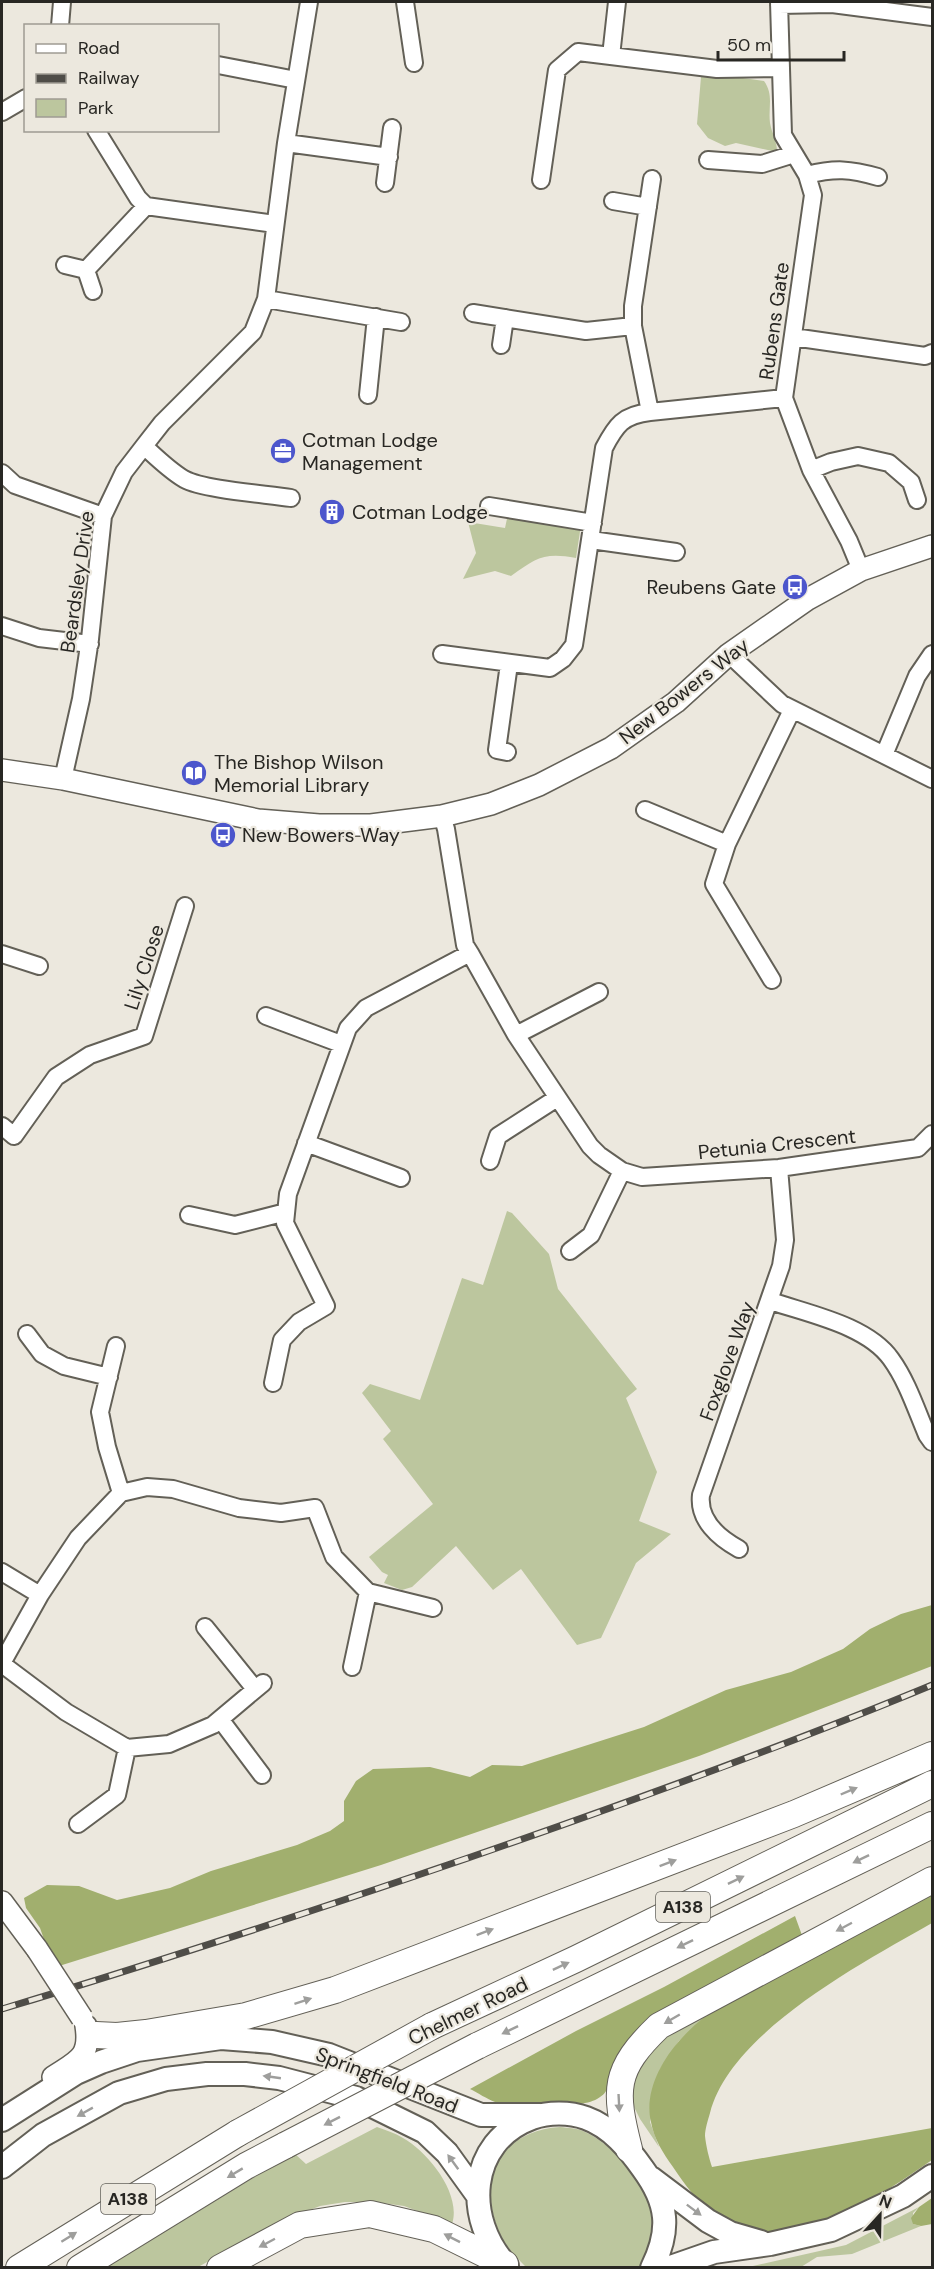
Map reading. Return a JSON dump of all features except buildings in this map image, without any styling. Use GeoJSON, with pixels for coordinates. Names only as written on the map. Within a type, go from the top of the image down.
{"type":"FeatureCollection","features":[{"type":"Feature","properties":{"kind":"main road"},"geometry":{"type":"LineString","coordinates":[[88,2026],[117,2036],[146,2033],[246,2016],[292,2004],[346,1986],[794,1814],[933,1755]]}},
{"type":"Feature","properties":{"kind":"main road","name":"Chelmer Road"},"geometry":{"type":"LineString","coordinates":[[19,2268],[238,2133],[432,2026],[576,1959],[933,1785]]}},
{"type":"Feature","properties":{"kind":"main road","name":"Chelmer Road"},"geometry":{"type":"LineString","coordinates":[[80,2268],[236,2172],[286,2145],[477,2046],[933,1825]]}},
{"type":"Feature","properties":{"kind":"main road"},"geometry":{"type":"LineString","coordinates":[[629,2149],[620,2111],[619,2091],[623,2072],[630,2058],[659,2026],[933,1880]]}},
{"type":"Feature","properties":{"kind":"main road"},"geometry":{"type":"LineString","coordinates":[[177,2043],[246,2016]]}},
{"type":"Feature","properties":{"kind":"main road","name":"Springfield Road"},"geometry":{"type":"LineString","coordinates":[[2,2119],[76,2073],[137,2050],[221,2038],[272,2042],[329,2055],[481,2115],[561,2114],[586,2118],[610,2132],[629,2149],[648,2175]]}},
{"type":"Feature","properties":{"kind":"main road","name":"Springfield Road"},"geometry":{"type":"LineString","coordinates":[[2,2168],[43,2135],[119,2093],[166,2079],[207,2074],[245,2074],[279,2078],[356,2098],[425,2132],[447,2153],[478,2196]]}},
{"type":"Feature","properties":{"kind":"main road"},"geometry":{"type":"LineString","coordinates":[[507,2266],[490,2242],[481,2217],[478,2196],[480,2173],[489,2152],[500,2137],[517,2124],[540,2115]]}},
{"type":"Feature","properties":{"kind":"main road"},"geometry":{"type":"LineString","coordinates":[[648,2175],[715,2225],[730,2233],[770,2244]]}},
{"type":"Feature","properties":{"kind":"main road"},"geometry":{"type":"LineString","coordinates":[[648,2175],[660,2197],[665,2217],[665,2235],[652,2268]]}},
{"type":"Feature","properties":{"kind":"main road"},"geometry":{"type":"LineString","coordinates":[[668,2268],[714,2252],[770,2244],[831,2229],[903,2196],[933,2176]]}},
{"type":"Feature","properties":{"kind":"main road"},"geometry":{"type":"LineString","coordinates":[[220,2268],[300,2225],[370,2214],[434,2229],[507,2266]]}},
{"type":"Feature","properties":{"kind":"street"},"geometry":{"type":"LineString","coordinates":[[60,24],[62,2]]}},
{"type":"Feature","properties":{"kind":"street","name":"Beardsley Drive"},"geometry":{"type":"LineString","coordinates":[[63,779],[81,699],[90,644],[103,516],[124,472],[162,423],[253,332],[266,299],[286,143],[309,2]]}},
{"type":"Feature","properties":{"kind":"street"},"geometry":{"type":"LineString","coordinates":[[405,2],[414,63]]}},
{"type":"Feature","properties":{"kind":"street"},"geometry":{"type":"LineString","coordinates":[[611,56],[617,2]]}},
{"type":"Feature","properties":{"kind":"street"},"geometry":{"type":"LineString","coordinates":[[779,3],[897,6],[933,17]]}},
{"type":"Feature","properties":{"kind":"street","name":"Rubens Gate"},"geometry":{"type":"LineString","coordinates":[[779,3],[783,135],[807,175],[813,195],[784,398],[811,470],[849,541],[861,570]]}},
{"type":"Feature","properties":{"kind":"street"},"geometry":{"type":"LineString","coordinates":[[541,180],[558,68],[578,52],[717,69],[780,68]]}},
{"type":"Feature","properties":{"kind":"street"},"geometry":{"type":"LineString","coordinates":[[219,65],[296,80]]}},
{"type":"Feature","properties":{"kind":"street"},"geometry":{"type":"LineString","coordinates":[[2,112],[24,100]]}},
{"type":"Feature","properties":{"kind":"street"},"geometry":{"type":"LineString","coordinates":[[385,183],[392,128]]}},
{"type":"Feature","properties":{"kind":"street"},"geometry":{"type":"LineString","coordinates":[[97,132],[138,198],[146,206],[275,224]]}},
{"type":"Feature","properties":{"kind":"street"},"geometry":{"type":"LineString","coordinates":[[286,143],[388,157]]}},
{"type":"Feature","properties":{"kind":"street"},"geometry":{"type":"LineString","coordinates":[[708,160],[762,164],[794,154]]}},
{"type":"Feature","properties":{"kind":"street"},"geometry":{"type":"LineString","coordinates":[[807,175],[830,169],[854,170],[878,177]]}},
{"type":"Feature","properties":{"kind":"street"},"geometry":{"type":"LineString","coordinates":[[650,412],[633,326],[633,306],[652,178]]}},
{"type":"Feature","properties":{"kind":"street"},"geometry":{"type":"LineString","coordinates":[[613,201],[648,207]]}},
{"type":"Feature","properties":{"kind":"street"},"geometry":{"type":"LineString","coordinates":[[86,270],[146,206]]}},
{"type":"Feature","properties":{"kind":"street"},"geometry":{"type":"LineString","coordinates":[[64,265],[86,270]]}},
{"type":"Feature","properties":{"kind":"street"},"geometry":{"type":"LineString","coordinates":[[86,270],[93,291]]}},
{"type":"Feature","properties":{"kind":"street"},"geometry":{"type":"LineString","coordinates":[[266,299],[401,322]]}},
{"type":"Feature","properties":{"kind":"street"},"geometry":{"type":"LineString","coordinates":[[473,313],[586,331],[633,326]]}},
{"type":"Feature","properties":{"kind":"street"},"geometry":{"type":"LineString","coordinates":[[368,395],[376,318]]}},
{"type":"Feature","properties":{"kind":"street"},"geometry":{"type":"LineString","coordinates":[[501,345],[505,318]]}},
{"type":"Feature","properties":{"kind":"street"},"geometry":{"type":"LineString","coordinates":[[793,337],[925,356],[933,352]]}},
{"type":"Feature","properties":{"kind":"street"},"geometry":{"type":"LineString","coordinates":[[442,654],[550,668],[574,645],[604,448],[615,428],[633,414],[784,398]]}},
{"type":"Feature","properties":{"kind":"street"},"geometry":{"type":"LineString","coordinates":[[144,446],[169,469],[186,480],[206,486],[291,498]]}},
{"type":"Feature","properties":{"kind":"street"},"geometry":{"type":"LineString","coordinates":[[811,470],[831,462],[858,456],[889,463],[911,482],[917,500]]}},
{"type":"Feature","properties":{"kind":"street"},"geometry":{"type":"LineString","coordinates":[[2,473],[15,484],[103,516]]}},
{"type":"Feature","properties":{"kind":"street"},"geometry":{"type":"LineString","coordinates":[[489,506],[676,552]]}},
{"type":"Feature","properties":{"kind":"street","name":"New Bowers Way"},"geometry":{"type":"LineString","coordinates":[[2,770],[63,779],[258,820],[319,825],[371,825],[442,816],[491,804],[539,785],[611,748],[676,702],[729,654],[800,604],[861,570],[933,546]]}},
{"type":"Feature","properties":{"kind":"street"},"geometry":{"type":"LineString","coordinates":[[2,626],[39,638],[90,644]]}},
{"type":"Feature","properties":{"kind":"street"},"geometry":{"type":"LineString","coordinates":[[729,654],[782,704],[933,779]]}},
{"type":"Feature","properties":{"kind":"street"},"geometry":{"type":"LineString","coordinates":[[884,755],[917,676],[933,654]]}},
{"type":"Feature","properties":{"kind":"street"},"geometry":{"type":"LineString","coordinates":[[507,752],[497,750],[509,664]]}},
{"type":"Feature","properties":{"kind":"street"},"geometry":{"type":"LineString","coordinates":[[772,980],[714,884],[728,844],[792,710]]}},
{"type":"Feature","properties":{"kind":"street"},"geometry":{"type":"LineString","coordinates":[[645,810],[728,844]]}},
{"type":"Feature","properties":{"kind":"street","name":"Petunia Crescent"},"geometry":{"type":"LineString","coordinates":[[442,816],[465,945],[516,1035],[590,1146],[622,1171],[653,1178],[779,1168],[918,1148],[932,1136]]}},
{"type":"Feature","properties":{"kind":"street","name":"Lily Close"},"geometry":{"type":"LineString","coordinates":[[2,1126],[14,1136],[56,1077],[90,1055],[144,1036],[185,906]]}},
{"type":"Feature","properties":{"kind":"street"},"geometry":{"type":"LineString","coordinates":[[273,1383],[282,1340],[298,1322],[326,1306],[285,1223],[288,1194],[348,1028],[366,1008],[470,953]]}},
{"type":"Feature","properties":{"kind":"street"},"geometry":{"type":"LineString","coordinates":[[2,954],[39,966]]}},
{"type":"Feature","properties":{"kind":"street"},"geometry":{"type":"LineString","coordinates":[[516,1035],[599,992]]}},
{"type":"Feature","properties":{"kind":"street"},"geometry":{"type":"LineString","coordinates":[[266,1016],[341,1044]]}},
{"type":"Feature","properties":{"kind":"street"},"geometry":{"type":"LineString","coordinates":[[490,1161],[498,1136],[557,1098]]}},
{"type":"Feature","properties":{"kind":"street"},"geometry":{"type":"LineString","coordinates":[[306,1143],[401,1178]]}},
{"type":"Feature","properties":{"kind":"street","name":"Foxglove Way"},"geometry":{"type":"LineString","coordinates":[[739,1549],[727,1543],[707,1521],[700,1504],[701,1495],[782,1266],[785,1240],[779,1168]]}},
{"type":"Feature","properties":{"kind":"street"},"geometry":{"type":"LineString","coordinates":[[570,1251],[591,1235],[622,1171]]}},
{"type":"Feature","properties":{"kind":"street"},"geometry":{"type":"LineString","coordinates":[[189,1215],[235,1225],[286,1212]]}},
{"type":"Feature","properties":{"kind":"street"},"geometry":{"type":"LineString","coordinates":[[771,1301],[847,1327],[880,1345],[898,1370],[927,1435],[933,1442]]}},
{"type":"Feature","properties":{"kind":"street"},"geometry":{"type":"LineString","coordinates":[[27,1334],[42,1354],[64,1366],[108,1377]]}},
{"type":"Feature","properties":{"kind":"street"},"geometry":{"type":"LineString","coordinates":[[116,1346],[100,1412],[106,1447],[121,1493]]}},
{"type":"Feature","properties":{"kind":"street"},"geometry":{"type":"LineString","coordinates":[[204,1627],[259,1686],[213,1725],[169,1744],[127,1748],[66,1712],[2,1664],[40,1595],[78,1538],[121,1493],[147,1487],[172,1489],[250,1509],[281,1513],[315,1508],[334,1557],[368,1592],[433,1608]]}},
{"type":"Feature","properties":{"kind":"street"},"geometry":{"type":"LineString","coordinates":[[2,1572],[40,1595]]}},
{"type":"Feature","properties":{"kind":"street"},"geometry":{"type":"LineString","coordinates":[[352,1667],[368,1592]]}},
{"type":"Feature","properties":{"kind":"street"},"geometry":{"type":"LineString","coordinates":[[220,1719],[262,1775]]}},
{"type":"Feature","properties":{"kind":"street"},"geometry":{"type":"LineString","coordinates":[[78,1824],[117,1795],[127,1748]]}},
{"type":"Feature","properties":{"kind":"street"},"geometry":{"type":"LineString","coordinates":[[2,1902],[37,1949],[88,2026],[113,2044],[137,2050]]}},
{"type":"Feature","properties":{"kind":"street"},"geometry":{"type":"LineString","coordinates":[[2,2119],[26,2094],[73,2064],[86,2051],[88,2026]]}},
{"type":"Feature","properties":{"kind":"green space"},"geometry":{"type":"Polygon","coordinates":[[[701,77],[764,81],[769,91],[770,123],[777,152],[736,143],[725,146],[708,138],[697,124],[701,77]]]}},
{"type":"Feature","properties":{"kind":"green space"},"geometry":{"type":"Polygon","coordinates":[[[508,514],[581,525],[576,558],[548,556],[534,561],[511,576],[495,571],[463,579],[476,553],[468,522],[505,528],[508,514]]]}},
{"type":"Feature","properties":{"kind":"green space"},"geometry":{"type":"Polygon","coordinates":[[[507,1211],[512,1213],[549,1254],[558,1289],[637,1389],[626,1398],[657,1472],[639,1521],[671,1534],[636,1563],[601,1638],[577,1645],[521,1569],[493,1590],[456,1546],[412,1587],[402,1590],[384,1583],[388,1575],[382,1572],[369,1557],[433,1504],[383,1439],[391,1431],[362,1393],[370,1384],[420,1400],[462,1278],[483,1285],[507,1211]]]}},
{"type":"Feature","properties":{"kind":"green space"},"geometry":{"type":"Polygon","coordinates":[[[932,1605],[932,1666],[699,1756],[381,1865],[59,1966],[46,1945],[40,1928],[26,1908],[24,1898],[47,1885],[79,1886],[117,1900],[170,1888],[211,1871],[297,1845],[330,1831],[344,1821],[344,1801],[356,1781],[373,1769],[430,1767],[470,1777],[492,1765],[522,1766],[644,1727],[726,1690],[791,1672],[843,1649],[870,1629],[901,1614],[932,1605]]]}},
{"type":"Feature","properties":{"kind":"green space"},"geometry":{"type":"Polygon","coordinates":[[[932,1891],[932,1923],[871,1958],[803,2002],[771,2028],[744,2055],[722,2083],[710,2113],[705,2136],[712,2167],[932,2128],[932,2160],[879,2195],[817,2225],[778,2232],[760,2231],[729,2223],[716,2215],[693,2195],[683,2182],[662,2151],[652,2128],[649,2111],[652,2089],[666,2058],[693,2027],[721,2004],[932,1891]]]}},
{"type":"Feature","properties":{"kind":"green space"},"geometry":{"type":"Polygon","coordinates":[[[795,1916],[803,1938],[709,1988],[597,2099],[577,2105],[563,2106],[504,2104],[495,2102],[470,2089],[576,2031],[664,1987],[795,1916]]]}},
{"type":"Feature","properties":{"kind":"green space"},"geometry":{"type":"Polygon","coordinates":[[[726,1999],[679,2041],[660,2069],[650,2122],[659,2147],[640,2119],[628,2095],[638,2063],[665,2034],[726,1999]]]}},
{"type":"Feature","properties":{"kind":"green space"},"geometry":{"type":"Polygon","coordinates":[[[377,2127],[413,2144],[432,2163],[441,2175],[452,2200],[454,2212],[452,2224],[404,2206],[375,2202],[345,2202],[320,2206],[284,2220],[198,2267],[105,2268],[294,2153],[306,2164],[377,2127]]]}},
{"type":"Feature","properties":{"kind":"green space"},"geometry":{"type":"Polygon","coordinates":[[[560,2127],[580,2130],[609,2147],[621,2159],[641,2187],[653,2218],[654,2232],[642,2267],[526,2267],[502,2239],[493,2214],[491,2195],[492,2177],[498,2162],[508,2148],[522,2138],[539,2131],[560,2127]]]}},
{"type":"Feature","properties":{"kind":"green space"},"geometry":{"type":"Polygon","coordinates":[[[932,2198],[932,2224],[921,2226],[913,2224],[911,2218],[919,2207],[932,2198]]]}},
{"type":"Feature","properties":{"kind":"green space"},"geometry":{"type":"Polygon","coordinates":[[[919,2207],[913,2213],[913,2224],[921,2226],[852,2254],[817,2257],[801,2267],[744,2268],[846,2245],[919,2207]]]}},
{"type":"Feature","properties":{"kind":"railway"},"geometry":{"type":"LineString","coordinates":[[2,2009],[235,1936],[526,1838],[760,1753],[932,1685]]}},
{"type":"Feature","properties":{"kind":"place","name":"Cotman Lodge Management"},"geometry":{"type":"Point","coordinates":[283,451]}},
{"type":"Feature","properties":{"kind":"place","name":"Cotman Lodge"},"geometry":{"type":"Point","coordinates":[332,512]}},
{"type":"Feature","properties":{"kind":"place","name":"Reubens Gate"},"geometry":{"type":"Point","coordinates":[795,587]}},
{"type":"Feature","properties":{"kind":"place","name":"The Bishop Wilson Memorial Library"},"geometry":{"type":"Point","coordinates":[194,773]}},
{"type":"Feature","properties":{"kind":"place","name":"New Bowers Way"},"geometry":{"type":"Point","coordinates":[223,835]}}]}
